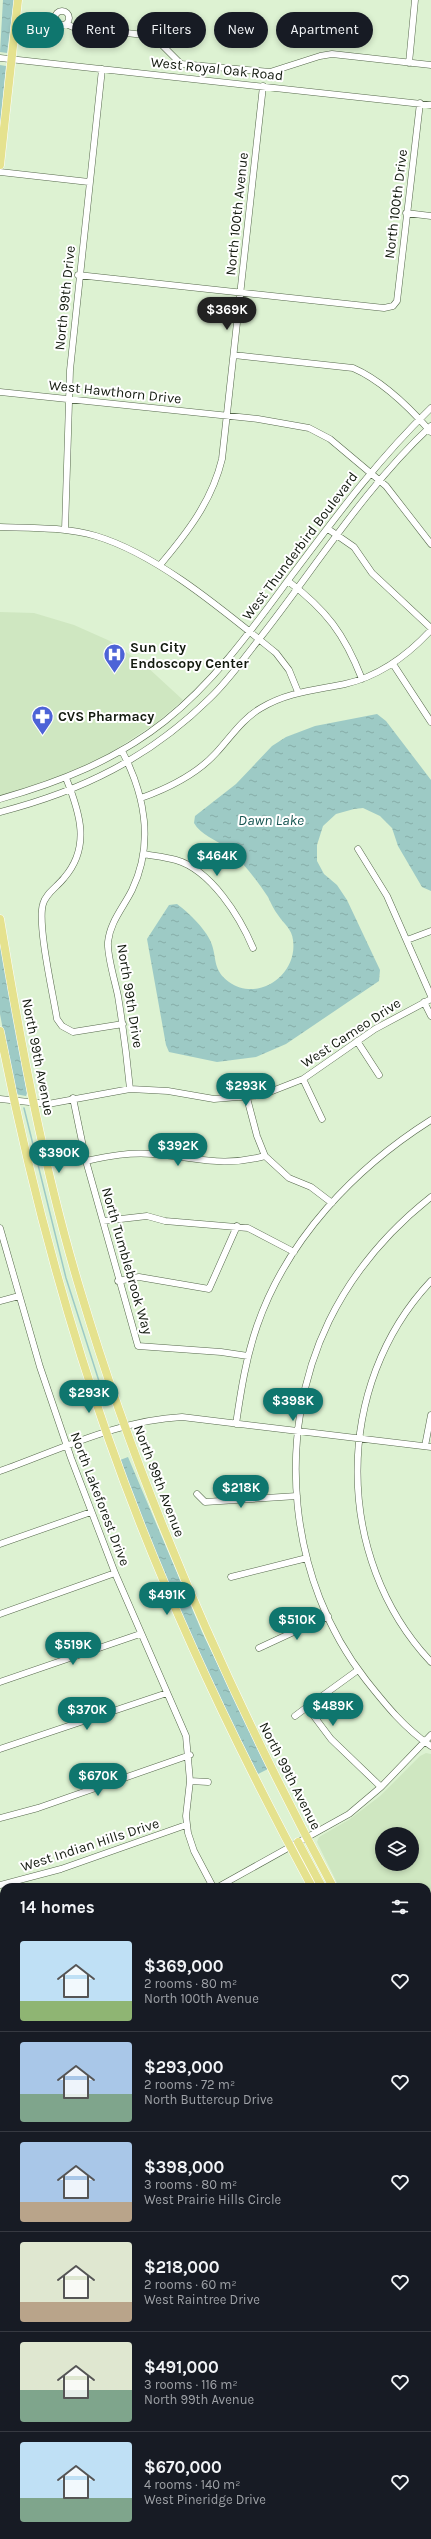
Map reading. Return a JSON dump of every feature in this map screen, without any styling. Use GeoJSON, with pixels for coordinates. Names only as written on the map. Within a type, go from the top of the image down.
{"type":"FeatureCollection","features":[{"type":"Feature","properties":{"kind":"main road"},"geometry":{"type":"LineString","coordinates":[[0,164],[18,0]]}},
{"type":"Feature","properties":{"kind":"main road","name":"North 99th Avenue"},"geometry":{"type":"LineString","coordinates":[[0,919],[19,1035],[48,1171],[80,1292],[125,1427],[164,1533],[212,1646],[331,1883]]}},
{"type":"Feature","properties":{"kind":"main road"},"geometry":{"type":"LineString","coordinates":[[0,1031],[13,1100],[64,1301],[106,1433],[181,1623],[218,1703],[290,1847],[310,1883]]}},
{"type":"Feature","properties":{"kind":"main road","name":"North 99th Avenue"},"geometry":{"type":"LineString","coordinates":[[298,1842],[320,1883]]}},
{"type":"Feature","properties":{"kind":"street"},"geometry":{"type":"LineString","coordinates":[[409,63],[415,0]]}},
{"type":"Feature","properties":{"kind":"street"},"geometry":{"type":"LineString","coordinates":[[66,24],[74,27],[153,36],[181,64],[270,72],[320,56],[332,54],[431,65]]}},
{"type":"Feature","properties":{"kind":"street","name":"West Royal Oak Road"},"geometry":{"type":"LineString","coordinates":[[0,58],[431,105]]}},
{"type":"Feature","properties":{"kind":"street","name":"North 99th Drive"},"geometry":{"type":"LineString","coordinates":[[65,530],[69,399],[78,276],[102,69]]}},
{"type":"Feature","properties":{"kind":"street","name":"North 100th Avenue"},"geometry":{"type":"LineString","coordinates":[[160,565],[200,514],[218,478],[234,356],[263,86]]}},
{"type":"Feature","properties":{"kind":"street","name":"North 100th Drive"},"geometry":{"type":"LineString","coordinates":[[240,292],[384,308],[393,306],[397,302],[406,213],[420,103]]}},
{"type":"Feature","properties":{"kind":"street"},"geometry":{"type":"LineString","coordinates":[[0,172],[89,182]]}},
{"type":"Feature","properties":{"kind":"street"},"geometry":{"type":"LineString","coordinates":[[406,213],[431,216]]}},
{"type":"Feature","properties":{"kind":"street"},"geometry":{"type":"LineString","coordinates":[[78,276],[240,292]]}},
{"type":"Feature","properties":{"kind":"street"},"geometry":{"type":"LineString","coordinates":[[234,356],[353,368],[368,374],[430,429]]}},
{"type":"Feature","properties":{"kind":"street","name":"West Hawthorn Drive"},"geometry":{"type":"LineString","coordinates":[[0,392],[288,423],[309,428],[330,439],[380,481],[397,498],[423,537],[431,544]]}},
{"type":"Feature","properties":{"kind":"street","name":"West Thunderbird Boulevard"},"geometry":{"type":"LineString","coordinates":[[0,799],[66,778],[122,751],[165,721],[197,693],[250,632],[371,473],[431,408]]}},
{"type":"Feature","properties":{"kind":"street","name":"West Thunderbird Boulevard"},"geometry":{"type":"LineString","coordinates":[[0,812],[71,790],[128,762],[180,725],[211,698],[298,589],[380,481],[430,429]]}},
{"type":"Feature","properties":{"kind":"street"},"geometry":{"type":"LineString","coordinates":[[0,527],[65,530],[96,536],[133,550],[160,565],[259,639],[284,661],[298,692]]}},
{"type":"Feature","properties":{"kind":"street"},"geometry":{"type":"LineString","coordinates":[[141,798],[188,776],[211,758],[241,725],[260,708],[298,692],[362,679],[393,664],[411,650],[431,629],[372,573],[354,547],[328,529]]}},
{"type":"Feature","properties":{"kind":"street"},"geometry":{"type":"LineString","coordinates":[[288,581],[324,610],[336,625],[352,652],[362,679]]}},
{"type":"Feature","properties":{"kind":"street"},"geometry":{"type":"LineString","coordinates":[[393,664],[431,722]]}},
{"type":"Feature","properties":{"kind":"street","name":"North 99th Drive"},"geometry":{"type":"LineString","coordinates":[[122,751],[128,762],[141,798],[145,820],[143,854],[139,876],[113,922],[108,944],[123,1024],[130,1090]]}},
{"type":"Feature","properties":{"kind":"street"},"geometry":{"type":"LineString","coordinates":[[66,778],[81,821],[79,852],[69,873],[46,897],[41,920],[57,1019],[62,1026],[73,1032],[123,1024]]}},
{"type":"Feature","properties":{"kind":"street"},"geometry":{"type":"LineString","coordinates":[[358,849],[387,896],[431,997]]}},
{"type":"Feature","properties":{"kind":"street"},"geometry":{"type":"LineString","coordinates":[[143,854],[176,860],[198,872],[223,897],[234,912],[253,948]]}},
{"type":"Feature","properties":{"kind":"street"},"geometry":{"type":"LineString","coordinates":[[407,940],[431,931]]}},
{"type":"Feature","properties":{"kind":"street","name":"West Cameo Drive"},"geometry":{"type":"LineString","coordinates":[[0,1099],[48,1104],[73,1098],[130,1090],[168,1091],[214,1099],[247,1098],[277,1091],[303,1079],[357,1041],[431,997]]}},
{"type":"Feature","properties":{"kind":"street"},"geometry":{"type":"LineString","coordinates":[[424,1002],[431,1016]]}},
{"type":"Feature","properties":{"kind":"street"},"geometry":{"type":"LineString","coordinates":[[357,1041],[379,1075]]}},
{"type":"Feature","properties":{"kind":"street"},"geometry":{"type":"LineString","coordinates":[[303,1079],[322,1119]]}},
{"type":"Feature","properties":{"kind":"street","name":"North Tumblebrook Way"},"geometry":{"type":"LineString","coordinates":[[73,1098],[86,1160],[118,1281],[138,1346],[221,1352],[248,1356]]}},
{"type":"Feature","properties":{"kind":"street"},"geometry":{"type":"LineString","coordinates":[[247,1098],[257,1136],[265,1156],[289,1178],[311,1187],[332,1203]]}},
{"type":"Feature","properties":{"kind":"street"},"geometry":{"type":"LineString","coordinates":[[236,1424],[240,1390],[248,1356],[258,1324],[274,1288],[294,1252],[332,1203],[352,1182],[392,1146],[431,1120]]}},
{"type":"Feature","properties":{"kind":"street"},"geometry":{"type":"LineString","coordinates":[[86,1160],[126,1153],[154,1154],[220,1163],[242,1162],[265,1156]]}},
{"type":"Feature","properties":{"kind":"street"},"geometry":{"type":"LineString","coordinates":[[431,1196],[395,1228],[374,1250],[340,1300],[328,1322],[310,1368],[301,1403],[298,1431],[297,1496],[307,1558],[328,1616],[358,1670],[388,1708],[431,1746]]}},
{"type":"Feature","properties":{"kind":"street"},"geometry":{"type":"LineString","coordinates":[[103,1221],[147,1216],[165,1221],[237,1226],[248,1228],[294,1252]]}},
{"type":"Feature","properties":{"kind":"street"},"geometry":{"type":"LineString","coordinates":[[118,1281],[139,1278],[209,1289],[237,1226]]}},
{"type":"Feature","properties":{"kind":"street","name":"North Lakeforest Drive"},"geometry":{"type":"LineString","coordinates":[[0,1232],[67,1446],[91,1512],[140,1634],[186,1736],[190,1755],[190,1781],[186,1825],[189,1841],[211,1883]]}},
{"type":"Feature","properties":{"kind":"street"},"geometry":{"type":"LineString","coordinates":[[431,1281],[400,1320],[381,1356],[364,1406],[358,1438],[357,1460],[360,1514],[376,1574],[395,1614],[431,1662]]}},
{"type":"Feature","properties":{"kind":"street"},"geometry":{"type":"LineString","coordinates":[[0,1301],[19,1296]]}},
{"type":"Feature","properties":{"kind":"street"},"geometry":{"type":"LineString","coordinates":[[0,1471],[67,1446],[125,1427],[152,1420],[182,1417],[428,1446],[431,1415]]}},
{"type":"Feature","properties":{"kind":"street"},"geometry":{"type":"LineString","coordinates":[[197,1494],[205,1502],[297,1496]]}},
{"type":"Feature","properties":{"kind":"street"},"geometry":{"type":"LineString","coordinates":[[0,1544],[91,1512]]}},
{"type":"Feature","properties":{"kind":"street"},"geometry":{"type":"LineString","coordinates":[[230,1577],[307,1558]]}},
{"type":"Feature","properties":{"kind":"street"},"geometry":{"type":"LineString","coordinates":[[0,1614],[115,1573]]}},
{"type":"Feature","properties":{"kind":"street"},"geometry":{"type":"LineString","coordinates":[[259,1648],[328,1616]]}},
{"type":"Feature","properties":{"kind":"street"},"geometry":{"type":"LineString","coordinates":[[0,1682],[140,1634]]}},
{"type":"Feature","properties":{"kind":"street"},"geometry":{"type":"LineString","coordinates":[[295,1716],[358,1670]]}},
{"type":"Feature","properties":{"kind":"street"},"geometry":{"type":"LineString","coordinates":[[0,1749],[167,1693]]}},
{"type":"Feature","properties":{"kind":"street"},"geometry":{"type":"LineString","coordinates":[[307,1707],[331,1739],[381,1788]]}},
{"type":"Feature","properties":{"kind":"street"},"geometry":{"type":"LineString","coordinates":[[225,1883],[349,1814],[381,1788],[431,1735]]}},
{"type":"Feature","properties":{"kind":"street"},"geometry":{"type":"LineString","coordinates":[[0,1818],[38,1808],[190,1755]]}},
{"type":"Feature","properties":{"kind":"street"},"geometry":{"type":"LineString","coordinates":[[190,1781],[208,1782]]}},
{"type":"Feature","properties":{"kind":"street","name":"West Indian Hills Drive"},"geometry":{"type":"LineString","coordinates":[[8,1883],[61,1870],[186,1825]]}},
{"type":"Feature","properties":{"kind":"shaded area"},"geometry":{"type":"Polygon","coordinates":[[[0,612],[34,613],[74,625],[110,641],[145,665],[183,700],[156,723],[104,757],[55,778],[0,796],[0,612]]]}},
{"type":"Feature","properties":{"kind":"shaded area"},"geometry":{"type":"Polygon","coordinates":[[[426,1753],[431,1754],[431,1883],[337,1883],[317,1842],[319,1837],[350,1819],[380,1796],[420,1756],[426,1753]]]}},
{"type":"Feature","properties":{"kind":"water"},"geometry":{"type":"Polygon","coordinates":[[[3,0],[14,0],[7,53],[0,52],[3,0]]]}},
{"type":"Feature","properties":{"kind":"water"},"geometry":{"type":"Polygon","coordinates":[[[0,65],[6,66],[0,128],[0,65]]]}},
{"type":"Feature","properties":{"kind":"water","name":"Dawn Lake"},"geometry":{"type":"Polygon","coordinates":[[[377,714],[386,721],[431,780],[431,891],[422,887],[398,846],[392,828],[380,816],[363,808],[336,814],[323,826],[317,845],[317,861],[324,874],[337,885],[347,900],[380,970],[379,981],[286,1044],[256,1057],[217,1062],[169,1052],[166,1045],[147,939],[169,905],[177,904],[197,922],[210,940],[214,950],[216,965],[220,973],[229,982],[241,988],[252,989],[264,987],[274,982],[283,974],[289,964],[293,952],[293,940],[291,933],[259,884],[233,853],[204,834],[197,827],[194,823],[195,816],[236,784],[272,746],[286,737],[315,726],[377,714]]]}},
{"type":"Feature","properties":{"kind":"water"},"geometry":{"type":"Polygon","coordinates":[[[0,940],[27,1093],[26,1096],[15,1094],[0,1014],[0,940]]]}},
{"type":"Feature","properties":{"kind":"water"},"geometry":{"type":"Polygon","coordinates":[[[128,1457],[202,1632],[268,1769],[258,1774],[219,1697],[161,1569],[120,1460],[128,1457]]]}},
{"type":"Feature","properties":{"kind":"waterway"},"geometry":{"type":"LineString","coordinates":[[24,1108],[66,1278],[106,1403]]}},
{"type":"Feature","properties":{"kind":"place","name":"Sun City Endoscopy Center"},"geometry":{"type":"Point","coordinates":[114,674]}},
{"type":"Feature","properties":{"kind":"place","name":"CVS Pharmacy"},"geometry":{"type":"Point","coordinates":[42,736]}}]}
